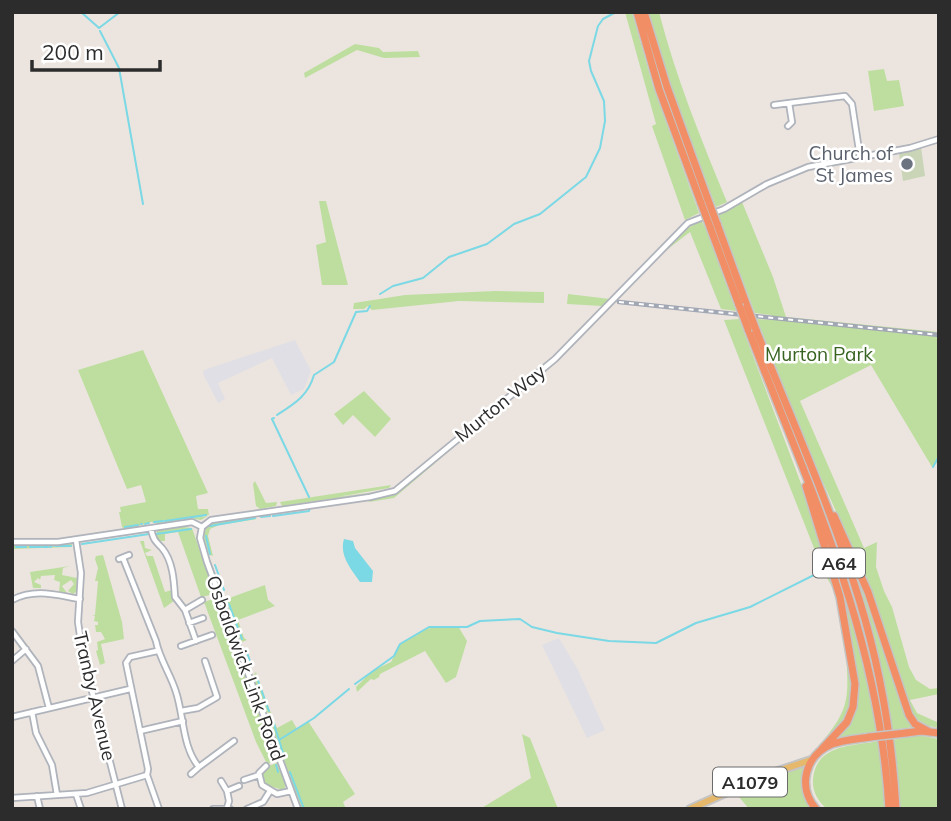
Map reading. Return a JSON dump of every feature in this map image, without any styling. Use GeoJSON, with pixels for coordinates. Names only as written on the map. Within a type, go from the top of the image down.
{"type":"FeatureCollection","features":[{"type":"Feature","properties":{"kind":"highway","name":"A64"},"geometry":{"type":"LineString","coordinates":[[637,12],[659,89],[844,576],[877,709],[889,809]]}},
{"type":"Feature","properties":{"kind":"highway","name":"A64"},"geometry":{"type":"LineString","coordinates":[[645,12],[704,202]]}},
{"type":"Feature","properties":{"kind":"highway","name":"A64"},"geometry":{"type":"LineString","coordinates":[[752,329],[825,504],[860,600],[877,668],[889,734],[896,809]]}},
{"type":"Feature","properties":{"kind":"highway"},"geometry":{"type":"LineString","coordinates":[[801,461],[840,597],[855,684],[855,699],[850,715],[842,729],[811,760],[807,771],[805,784],[816,809]]}},
{"type":"Feature","properties":{"kind":"highway"},"geometry":{"type":"LineString","coordinates":[[825,504],[836,519],[868,592],[909,715],[915,724],[935,732]]}},
{"type":"Feature","properties":{"kind":"highway"},"geometry":{"type":"LineString","coordinates":[[822,749],[837,743],[870,737],[935,732]]}},
{"type":"Feature","properties":{"kind":"main road","name":"A1079"},"geometry":{"type":"LineString","coordinates":[[690,809],[763,776],[811,760]]}},
{"type":"Feature","properties":{"kind":"street"},"geometry":{"type":"LineString","coordinates":[[774,105],[840,95],[848,98],[852,104],[860,157]]}},
{"type":"Feature","properties":{"kind":"street"},"geometry":{"type":"LineString","coordinates":[[789,103],[793,125]]}},
{"type":"Feature","properties":{"kind":"street","name":"Murton Way"},"geometry":{"type":"LineString","coordinates":[[12,542],[76,544],[151,532],[192,522],[202,527],[211,520],[395,491],[555,359],[688,223],[724,209],[789,174],[820,164],[903,149],[939,139]]}},
{"type":"Feature","properties":{"kind":"street","name":"Osbaldwick Link Road"},"geometry":{"type":"LineString","coordinates":[[202,527],[200,538],[203,551],[298,809]]}},
{"type":"Feature","properties":{"kind":"street"},"geometry":{"type":"LineString","coordinates":[[151,532],[173,572],[174,595],[185,610],[196,641]]}},
{"type":"Feature","properties":{"kind":"street","name":"Tranby Avenue"},"geometry":{"type":"LineString","coordinates":[[76,544],[81,573],[79,631],[93,698],[122,809]]}},
{"type":"Feature","properties":{"kind":"street"},"geometry":{"type":"LineString","coordinates":[[123,557],[156,641],[157,650],[175,690],[190,753],[199,767]]}},
{"type":"Feature","properties":{"kind":"street"},"geometry":{"type":"LineString","coordinates":[[12,600],[38,592],[80,599]]}},
{"type":"Feature","properties":{"kind":"street"},"geometry":{"type":"LineString","coordinates":[[185,610],[202,600]]}},
{"type":"Feature","properties":{"kind":"street"},"geometry":{"type":"LineString","coordinates":[[189,623],[203,618]]}},
{"type":"Feature","properties":{"kind":"street"},"geometry":{"type":"LineString","coordinates":[[12,631],[38,666],[49,708]]}},
{"type":"Feature","properties":{"kind":"street"},"geometry":{"type":"LineString","coordinates":[[181,646],[212,635]]}},
{"type":"Feature","properties":{"kind":"street"},"geometry":{"type":"LineString","coordinates":[[12,661],[26,649]]}},
{"type":"Feature","properties":{"kind":"street"},"geometry":{"type":"LineString","coordinates":[[157,650],[130,657],[126,663],[147,775],[159,809]]}},
{"type":"Feature","properties":{"kind":"street"},"geometry":{"type":"LineString","coordinates":[[205,661],[210,666],[217,697],[225,702]]}},
{"type":"Feature","properties":{"kind":"street"},"geometry":{"type":"LineString","coordinates":[[12,717],[130,689]]}},
{"type":"Feature","properties":{"kind":"street"},"geometry":{"type":"LineString","coordinates":[[181,711],[198,708],[217,697]]}},
{"type":"Feature","properties":{"kind":"street"},"geometry":{"type":"LineString","coordinates":[[32,712],[36,733],[52,765],[57,795]]}},
{"type":"Feature","properties":{"kind":"street"},"geometry":{"type":"LineString","coordinates":[[139,731],[183,721]]}},
{"type":"Feature","properties":{"kind":"street"},"geometry":{"type":"LineString","coordinates":[[191,774],[230,742]]}},
{"type":"Feature","properties":{"kind":"street"},"geometry":{"type":"LineString","coordinates":[[244,780],[259,775],[266,766]]}},
{"type":"Feature","properties":{"kind":"street"},"geometry":{"type":"LineString","coordinates":[[13,797],[76,794],[147,775]]}},
{"type":"Feature","properties":{"kind":"street"},"geometry":{"type":"LineString","coordinates":[[259,775],[262,785],[270,791],[277,794],[291,791]]}},
{"type":"Feature","properties":{"kind":"street"},"geometry":{"type":"LineString","coordinates":[[213,809],[228,808],[227,791],[221,781]]}},
{"type":"Feature","properties":{"kind":"street"},"geometry":{"type":"LineString","coordinates":[[227,791],[239,786]]}},
{"type":"Feature","properties":{"kind":"street"},"geometry":{"type":"LineString","coordinates":[[247,809],[262,802],[270,791]]}},
{"type":"Feature","properties":{"kind":"street"},"geometry":{"type":"LineString","coordinates":[[76,794],[81,809]]}},
{"type":"Feature","properties":{"kind":"street"},"geometry":{"type":"LineString","coordinates":[[37,796],[40,809]]}},
{"type":"Feature","properties":{"kind":"shaded area"},"geometry":{"type":"Polygon","coordinates":[[[295,340],[311,371],[304,389],[291,395],[272,358],[218,383],[225,399],[218,403],[203,374],[204,370],[295,340]]]}},
{"type":"Feature","properties":{"kind":"shaded area"},"geometry":{"type":"Polygon","coordinates":[[[559,638],[578,670],[605,730],[587,738],[542,645],[559,638]]]}},
{"type":"Feature","properties":{"kind":"green space"},"geometry":{"type":"Polygon","coordinates":[[[625,12],[632,12],[653,86],[699,213],[685,220],[652,126],[656,124],[625,12]]]}},
{"type":"Feature","properties":{"kind":"green space"},"geometry":{"type":"Polygon","coordinates":[[[649,12],[659,12],[681,85],[727,202],[716,207],[672,92],[649,12]]]}},
{"type":"Feature","properties":{"kind":"green space"},"geometry":{"type":"Polygon","coordinates":[[[355,44],[379,48],[383,52],[418,51],[420,57],[384,58],[357,50],[305,78],[304,73],[355,44]]]}},
{"type":"Feature","properties":{"kind":"green space"},"geometry":{"type":"Polygon","coordinates":[[[884,69],[887,81],[899,80],[904,106],[874,111],[868,71],[884,69]]]}},
{"type":"Feature","properties":{"kind":"green space"},"geometry":{"type":"Polygon","coordinates":[[[921,147],[925,176],[903,181],[899,153],[921,147]]]}},
{"type":"Feature","properties":{"kind":"green space"},"geometry":{"type":"Polygon","coordinates":[[[319,201],[326,201],[348,285],[322,285],[316,245],[326,242],[319,201]]]}},
{"type":"Feature","properties":{"kind":"green space","name":"Murton Park"},"geometry":{"type":"Polygon","coordinates":[[[742,202],[773,277],[786,317],[939,332],[939,461],[932,467],[871,365],[800,401],[864,548],[877,542],[876,567],[892,607],[909,667],[916,680],[930,689],[939,688],[939,694],[910,700],[917,713],[939,723],[939,728],[913,717],[865,576],[804,440],[757,319],[773,320],[771,315],[755,313],[718,215],[742,202]]]}},
{"type":"Feature","properties":{"kind":"green space"},"geometry":{"type":"Polygon","coordinates":[[[701,220],[736,311],[721,309],[690,232],[664,252],[683,231],[701,220]]]}},
{"type":"Feature","properties":{"kind":"green space"},"geometry":{"type":"Polygon","coordinates":[[[544,292],[544,303],[459,301],[372,310],[368,306],[364,309],[353,309],[354,303],[405,295],[544,292]]]}},
{"type":"Feature","properties":{"kind":"green space"},"geometry":{"type":"Polygon","coordinates":[[[568,294],[610,299],[602,306],[567,304],[568,294]]]}},
{"type":"Feature","properties":{"kind":"green space"},"geometry":{"type":"Polygon","coordinates":[[[739,319],[811,510],[835,592],[823,571],[724,320],[739,319]]]}},
{"type":"Feature","properties":{"kind":"green space"},"geometry":{"type":"Polygon","coordinates":[[[143,350],[208,493],[196,496],[198,509],[208,509],[209,515],[195,518],[208,516],[201,520],[190,518],[166,523],[164,520],[161,524],[151,522],[126,530],[122,527],[120,507],[146,502],[141,485],[127,489],[78,370],[143,350]]]}},
{"type":"Feature","properties":{"kind":"green space"},"geometry":{"type":"Polygon","coordinates":[[[364,391],[391,419],[375,437],[353,415],[343,425],[334,414],[364,391]]]}},
{"type":"Feature","properties":{"kind":"green space"},"geometry":{"type":"Polygon","coordinates":[[[487,419],[394,498],[369,502],[369,499],[393,493],[407,485],[487,419]]]}},
{"type":"Feature","properties":{"kind":"green space"},"geometry":{"type":"Polygon","coordinates":[[[255,481],[266,503],[277,502],[276,506],[260,509],[256,506],[253,484],[255,481]]]}},
{"type":"Feature","properties":{"kind":"green space"},"geometry":{"type":"Polygon","coordinates":[[[391,485],[389,488],[337,497],[390,490],[282,506],[280,502],[391,485]]]}},
{"type":"Feature","properties":{"kind":"green space"},"geometry":{"type":"Polygon","coordinates":[[[249,515],[257,519],[210,529],[208,536],[213,556],[209,555],[203,536],[208,524],[249,515]]]}},
{"type":"Feature","properties":{"kind":"green space"},"geometry":{"type":"Polygon","coordinates":[[[176,526],[192,528],[215,594],[201,597],[178,532],[165,534],[165,541],[158,541],[156,538],[157,531],[176,526]]]}},
{"type":"Feature","properties":{"kind":"green space"},"geometry":{"type":"Polygon","coordinates":[[[140,541],[144,541],[145,548],[152,550],[145,553],[147,556],[153,556],[165,592],[172,590],[174,601],[164,608],[140,541]]]}},
{"type":"Feature","properties":{"kind":"green space"},"geometry":{"type":"Polygon","coordinates":[[[12,544],[72,544],[72,547],[12,549],[12,544]]]}},
{"type":"Feature","properties":{"kind":"green space"},"geometry":{"type":"Polygon","coordinates":[[[103,555],[122,622],[124,639],[101,644],[105,663],[100,665],[96,651],[97,642],[105,639],[101,632],[96,632],[95,625],[98,625],[98,622],[94,621],[95,616],[92,615],[95,615],[98,581],[95,581],[98,568],[95,559],[96,556],[103,555]]]}},
{"type":"Feature","properties":{"kind":"green space"},"geometry":{"type":"Polygon","coordinates":[[[848,557],[861,581],[914,727],[891,730],[848,557]]]}},
{"type":"Feature","properties":{"kind":"green space"},"geometry":{"type":"Polygon","coordinates":[[[70,566],[63,568],[62,575],[77,578],[76,592],[73,594],[68,591],[74,584],[71,580],[62,586],[67,593],[59,592],[60,582],[54,580],[55,575],[41,576],[40,580],[38,578],[34,582],[41,585],[41,588],[33,588],[30,572],[70,566]]]}},
{"type":"Feature","properties":{"kind":"green space"},"geometry":{"type":"Polygon","coordinates":[[[838,567],[857,629],[878,732],[839,738],[855,709],[858,685],[851,635],[836,570],[838,567]]]}},
{"type":"Feature","properties":{"kind":"green space"},"geometry":{"type":"Polygon","coordinates":[[[265,585],[268,600],[275,606],[238,620],[247,640],[242,642],[236,633],[227,601],[265,585]]]}},
{"type":"Feature","properties":{"kind":"green space"},"geometry":{"type":"Polygon","coordinates":[[[216,598],[277,761],[267,764],[256,742],[204,602],[216,598]]]}},
{"type":"Feature","properties":{"kind":"green space"},"geometry":{"type":"Polygon","coordinates":[[[458,626],[467,641],[456,677],[446,683],[425,651],[380,674],[374,680],[371,679],[357,692],[356,687],[372,671],[391,662],[400,644],[425,629],[458,626]]]}},
{"type":"Feature","properties":{"kind":"green space"},"geometry":{"type":"Polygon","coordinates":[[[846,651],[851,682],[849,706],[839,727],[816,749],[835,724],[845,704],[846,651]]]}},
{"type":"Feature","properties":{"kind":"green space"},"geometry":{"type":"Polygon","coordinates":[[[256,672],[272,714],[266,712],[252,677],[256,672]]]}},
{"type":"Feature","properties":{"kind":"green space"},"geometry":{"type":"Polygon","coordinates":[[[274,720],[277,728],[292,720],[297,729],[308,721],[355,794],[343,802],[346,809],[302,809],[271,725],[274,720]]]}},
{"type":"Feature","properties":{"kind":"green space"},"geometry":{"type":"Polygon","coordinates":[[[522,734],[530,738],[558,809],[480,809],[531,778],[522,734]]]}},
{"type":"Feature","properties":{"kind":"green space"},"geometry":{"type":"Polygon","coordinates":[[[917,735],[939,739],[939,809],[900,809],[893,740],[917,735]]]}},
{"type":"Feature","properties":{"kind":"green space"},"geometry":{"type":"Polygon","coordinates":[[[879,741],[886,809],[827,809],[816,796],[813,784],[821,759],[837,749],[879,741]]]}},
{"type":"Feature","properties":{"kind":"green space"},"geometry":{"type":"Polygon","coordinates":[[[277,763],[286,786],[283,790],[263,784],[260,774],[268,766],[277,763]]]}},
{"type":"Feature","properties":{"kind":"green space"},"geometry":{"type":"Polygon","coordinates":[[[806,766],[805,773],[814,809],[749,809],[735,792],[768,777],[806,766]]]}},
{"type":"Feature","properties":{"kind":"water"},"geometry":{"type":"Polygon","coordinates":[[[344,539],[353,541],[355,548],[373,571],[372,582],[360,582],[353,572],[344,556],[344,539]]]}},
{"type":"Feature","properties":{"kind":"waterway"},"geometry":{"type":"LineString","coordinates":[[81,12],[99,28],[120,12]]}},
{"type":"Feature","properties":{"kind":"waterway"},"geometry":{"type":"LineString","coordinates":[[380,294],[393,286],[423,278],[449,257],[487,244],[514,224],[540,214],[586,177],[600,148],[605,121],[604,101],[589,61],[598,26],[603,19],[616,12]]}},
{"type":"Feature","properties":{"kind":"waterway"},"geometry":{"type":"LineString","coordinates":[[100,31],[119,68],[143,204]]}},
{"type":"Feature","properties":{"kind":"waterway"},"geometry":{"type":"LineString","coordinates":[[277,415],[304,394],[314,375],[334,362],[356,312],[367,311],[370,306]]}},
{"type":"Feature","properties":{"kind":"waterway"},"geometry":{"type":"LineString","coordinates":[[274,418],[272,419],[309,497]]}},
{"type":"Feature","properties":{"kind":"waterway"},"geometry":{"type":"LineString","coordinates":[[933,467],[939,456]]}},
{"type":"Feature","properties":{"kind":"waterway"},"geometry":{"type":"LineString","coordinates":[[273,516],[309,511],[310,508]]}},
{"type":"Feature","properties":{"kind":"waterway"},"geometry":{"type":"LineString","coordinates":[[165,521],[206,515]]}},
{"type":"Feature","properties":{"kind":"waterway"},"geometry":{"type":"LineString","coordinates":[[261,517],[270,516]]}},
{"type":"Feature","properties":{"kind":"waterway"},"geometry":{"type":"LineString","coordinates":[[210,526],[255,518]]}},
{"type":"Feature","properties":{"kind":"waterway"},"geometry":{"type":"LineString","coordinates":[[154,522],[163,521]]}},
{"type":"Feature","properties":{"kind":"waterway"},"geometry":{"type":"LineString","coordinates":[[145,524],[149,523]]}},
{"type":"Feature","properties":{"kind":"waterway"},"geometry":{"type":"LineString","coordinates":[[125,527],[138,525]]}},
{"type":"Feature","properties":{"kind":"waterway"},"geometry":{"type":"LineString","coordinates":[[156,534],[191,529]]}},
{"type":"Feature","properties":{"kind":"waterway"},"geometry":{"type":"LineString","coordinates":[[82,544],[149,534]]}},
{"type":"Feature","properties":{"kind":"waterway"},"geometry":{"type":"LineString","coordinates":[[206,536],[210,554]]}},
{"type":"Feature","properties":{"kind":"waterway"},"geometry":{"type":"LineString","coordinates":[[55,546],[61,546]]}},
{"type":"Feature","properties":{"kind":"waterway"},"geometry":{"type":"LineString","coordinates":[[62,546],[71,546]]}},
{"type":"Feature","properties":{"kind":"waterway"},"geometry":{"type":"LineString","coordinates":[[16,547],[26,547]]}},
{"type":"Feature","properties":{"kind":"waterway"},"geometry":{"type":"LineString","coordinates":[[30,547],[41,547]]}},
{"type":"Feature","properties":{"kind":"waterway"},"geometry":{"type":"LineString","coordinates":[[43,547],[48,547]]}},
{"type":"Feature","properties":{"kind":"waterway"},"geometry":{"type":"LineString","coordinates":[[215,565],[224,590]]}},
{"type":"Feature","properties":{"kind":"waterway"},"geometry":{"type":"LineString","coordinates":[[355,684],[394,656],[400,644],[429,627],[467,627],[480,621],[520,619],[532,627],[557,633],[609,641],[656,643],[696,623],[750,607],[818,573]]}},
{"type":"Feature","properties":{"kind":"waterway"},"geometry":{"type":"LineString","coordinates":[[229,604],[242,639]]}},
{"type":"Feature","properties":{"kind":"waterway"},"geometry":{"type":"LineString","coordinates":[[246,650],[250,661]]}},
{"type":"Feature","properties":{"kind":"waterway"},"geometry":{"type":"LineString","coordinates":[[257,678],[269,711]]}},
{"type":"Feature","properties":{"kind":"waterway"},"geometry":{"type":"LineString","coordinates":[[279,740],[314,718],[349,689]]}},
{"type":"Feature","properties":{"kind":"waterway"},"geometry":{"type":"LineString","coordinates":[[274,724],[283,753]]}},
{"type":"Feature","properties":{"kind":"waterway"},"geometry":{"type":"LineString","coordinates":[[267,744],[274,761]]}},
{"type":"Feature","properties":{"kind":"waterway"},"geometry":{"type":"LineString","coordinates":[[276,765],[278,772]]}},
{"type":"Feature","properties":{"kind":"waterway"},"geometry":{"type":"LineString","coordinates":[[290,772],[304,809]]}},
{"type":"Feature","properties":{"kind":"railway"},"geometry":{"type":"LineString","coordinates":[[619,302],[939,335]]}},
{"type":"Feature","properties":{"kind":"place","name":"Church of St James"},"geometry":{"type":"Point","coordinates":[907,164]}}]}
